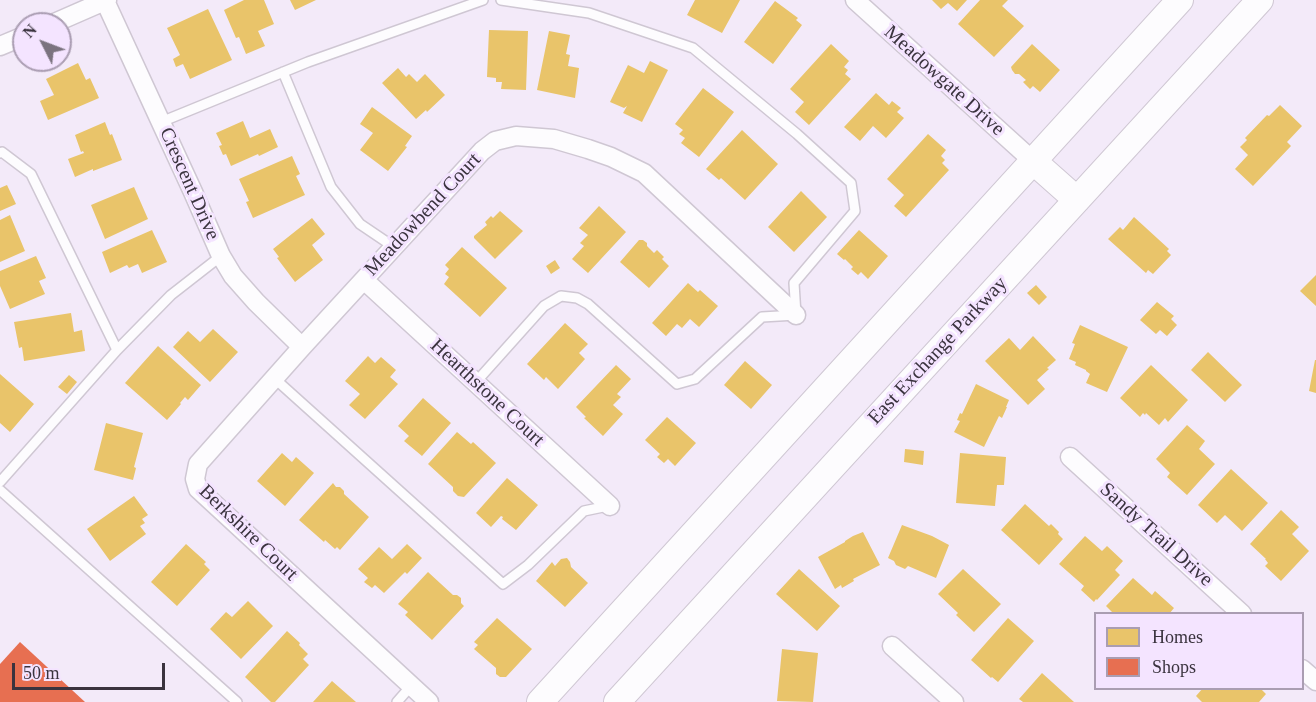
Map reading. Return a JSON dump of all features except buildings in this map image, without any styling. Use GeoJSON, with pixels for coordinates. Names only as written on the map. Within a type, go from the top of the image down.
{"type":"FeatureCollection","features":[{"type":"Feature","properties":{"kind":"main road"},"geometry":{"type":"LineString","coordinates":[[540,702],[1180,0]]}},
{"type":"Feature","properties":{"kind":"main road","name":"East Exchange Parkway"},"geometry":{"type":"LineString","coordinates":[[617,702],[1260,0]]}},
{"type":"Feature","properties":{"kind":"main road"},"geometry":{"type":"LineString","coordinates":[[1033,161],[1077,200]]}},
{"type":"Feature","properties":{"kind":"street","name":"Meadowgate Drive"},"geometry":{"type":"LineString","coordinates":[[855,0],[1033,161]]}},
{"type":"Feature","properties":{"kind":"street"},"geometry":{"type":"LineString","coordinates":[[72,15],[106,1]]}},
{"type":"Feature","properties":{"kind":"street","name":"Crescent Drive"},"geometry":{"type":"LineString","coordinates":[[106,1],[221,256],[233,276],[256,302],[302,347]]}},
{"type":"Feature","properties":{"kind":"street","name":"Meadowbend Court"},"geometry":{"type":"LineString","coordinates":[[302,347],[482,151],[495,141],[516,136],[554,139],[588,149],[644,173],[796,315]]}},
{"type":"Feature","properties":{"kind":"street","name":"Hearthstone Court"},"geometry":{"type":"LineString","coordinates":[[364,279],[610,506]]}},
{"type":"Feature","properties":{"kind":"street","name":"Berkshire Court"},"geometry":{"type":"LineString","coordinates":[[302,347],[198,464],[195,479],[198,489],[429,702]]}},
{"type":"Feature","properties":{"kind":"street","name":"Sandy Trail Drive"},"geometry":{"type":"LineString","coordinates":[[1070,457],[1240,612]]}},
{"type":"Feature","properties":{"kind":"street"},"geometry":{"type":"LineString","coordinates":[[892,646],[954,702]]}},
{"type":"Feature","properties":{"kind":"street"},"geometry":{"type":"LineString","coordinates":[[1304,671],[1316,681]]}},
{"type":"Feature","properties":{"kind":"lane"},"geometry":{"type":"LineString","coordinates":[[161,122],[308,62],[483,0]]}},
{"type":"Feature","properties":{"kind":"lane"},"geometry":{"type":"LineString","coordinates":[[476,382],[544,306],[561,296],[577,298],[588,304],[677,384],[695,379],[762,317],[796,315],[794,283],[855,210],[851,183],[797,134],[693,48],[588,13],[501,0]]}},
{"type":"Feature","properties":{"kind":"lane"},"geometry":{"type":"LineString","coordinates":[[283,72],[331,187],[360,224],[394,247]]}},
{"type":"Feature","properties":{"kind":"lane"},"geometry":{"type":"LineString","coordinates":[[0,153],[2,152],[31,174],[117,350]]}},
{"type":"Feature","properties":{"kind":"lane"},"geometry":{"type":"LineString","coordinates":[[0,482],[117,350],[171,295],[221,256]]}},
{"type":"Feature","properties":{"kind":"lane"},"geometry":{"type":"LineString","coordinates":[[274,378],[503,584],[528,564],[584,511],[610,506]]}},
{"type":"Feature","properties":{"kind":"lane"},"geometry":{"type":"LineString","coordinates":[[0,490],[237,702]]}},
{"type":"Feature","properties":{"kind":"lane"},"geometry":{"type":"LineString","coordinates":[[397,702],[411,686]]}}]}
